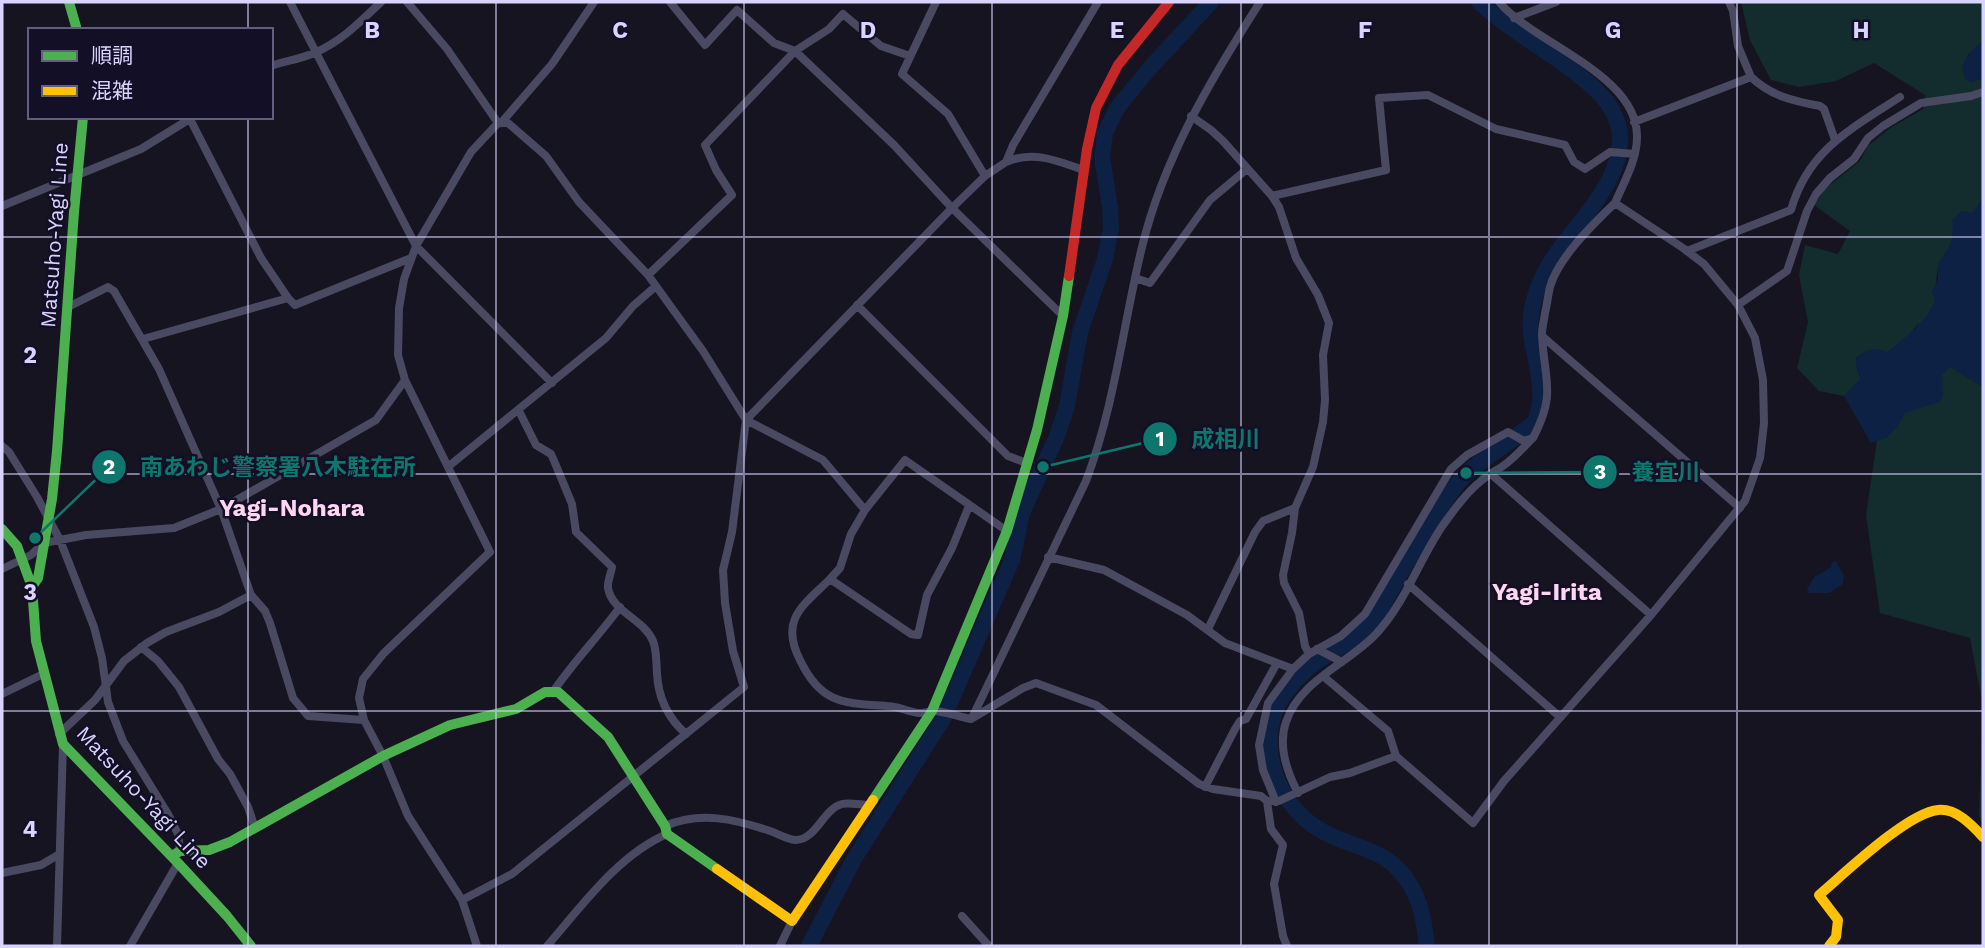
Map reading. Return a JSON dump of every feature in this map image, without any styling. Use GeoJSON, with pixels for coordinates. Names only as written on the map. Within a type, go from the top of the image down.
{"type":"FeatureCollection","features":[{"type":"Feature","properties":{"kind":"street"},"geometry":{"type":"LineString","coordinates":[[68,2],[76,28]]}},
{"type":"Feature","properties":{"kind":"street"},"geometry":{"type":"LineString","coordinates":[[290,2],[416,246],[552,383]]}},
{"type":"Feature","properties":{"kind":"street"},"geometry":{"type":"LineString","coordinates":[[273,65],[314,53],[333,43],[381,2]]}},
{"type":"Feature","properties":{"kind":"street"},"geometry":{"type":"LineString","coordinates":[[407,2],[447,49],[499,123]]}},
{"type":"Feature","properties":{"kind":"street"},"geometry":{"type":"LineString","coordinates":[[477,946],[462,900],[408,816],[383,756],[364,720],[359,698],[363,679],[384,653],[490,552],[405,380],[398,355],[399,308],[404,279],[416,246],[471,152],[552,64],[594,2]]}},
{"type":"Feature","properties":{"kind":"street"},"geometry":{"type":"LineString","coordinates":[[670,2],[705,45],[737,10],[774,43],[795,51],[894,145],[952,208],[1063,316]]}},
{"type":"Feature","properties":{"kind":"street"},"geometry":{"type":"LineString","coordinates":[[936,2],[902,74],[948,114],[985,176]]}},
{"type":"Feature","properties":{"kind":"street"},"geometry":{"type":"LineString","coordinates":[[1006,162],[1013,145],[1098,2]]}},
{"type":"Feature","properties":{"kind":"street"},"geometry":{"type":"LineString","coordinates":[[780,946],[792,921],[935,711],[1007,531],[1027,463],[1063,316],[1084,170],[1096,108],[1118,65],[1169,2]]}},
{"type":"Feature","properties":{"kind":"street"},"geometry":{"type":"LineString","coordinates":[[967,719],[1086,481],[1099,447],[1122,353],[1135,278],[1152,212],[1174,153],[1191,117],[1259,2]]}},
{"type":"Feature","properties":{"kind":"street"},"geometry":{"type":"LineString","coordinates":[[1298,793],[1287,769],[1284,754],[1285,724],[1291,711],[1306,691],[1376,634],[1389,619],[1443,525],[1474,487],[1511,460],[1545,416],[1548,380],[1542,336],[1550,285],[1560,266],[1615,203],[1635,154],[1637,136],[1634,122],[1622,98],[1597,72],[1514,18],[1499,2]]}},
{"type":"Feature","properties":{"kind":"street"},"geometry":{"type":"LineString","coordinates":[[1514,18],[1556,2]]}},
{"type":"Feature","properties":{"kind":"street"},"geometry":{"type":"LineString","coordinates":[[1729,2],[1733,11],[1738,46],[1751,77],[1761,87],[1784,98],[1824,108],[1835,140]]}},
{"type":"Feature","properties":{"kind":"street"},"geometry":{"type":"LineString","coordinates":[[648,275],[732,195],[716,170],[705,145],[795,51],[829,29],[843,14],[881,46],[910,56]]}},
{"type":"Feature","properties":{"kind":"street"},"geometry":{"type":"LineString","coordinates":[[1634,122],[1751,77]]}},
{"type":"Feature","properties":{"kind":"street"},"geometry":{"type":"LineString","coordinates":[[1738,305],[1787,271],[1816,194],[1830,178],[1854,159],[1868,138],[1922,103],[1983,92]]}},
{"type":"Feature","properties":{"kind":"street"},"geometry":{"type":"LineString","coordinates":[[1272,196],[1386,170],[1378,98],[1427,95],[1496,129],[1565,145],[1574,162],[1585,169],[1610,152],[1635,154]]}},
{"type":"Feature","properties":{"kind":"street"},"geometry":{"type":"LineString","coordinates":[[1687,251],[1791,210],[1797,188],[1835,140],[1900,97]]}},
{"type":"Feature","properties":{"kind":"street"},"geometry":{"type":"LineString","coordinates":[[1191,117],[1211,130],[1272,196],[1279,208],[1296,258],[1318,295],[1329,323],[1323,355],[1323,422],[1313,467],[1295,508],[1283,583],[1299,614],[1305,646],[1342,662]]}},
{"type":"Feature","properties":{"kind":"street","name":"Matsuho-Yagi Line"},"geometry":{"type":"LineString","coordinates":[[83,119],[75,178],[68,307],[48,521],[38,578],[32,587],[36,641],[62,739],[85,769],[177,857],[251,946]]}},
{"type":"Feature","properties":{"kind":"street"},"geometry":{"type":"LineString","coordinates":[[2,206],[141,149],[189,119]]}},
{"type":"Feature","properties":{"kind":"street"},"geometry":{"type":"LineString","coordinates":[[192,119],[261,258],[295,305],[411,258]]}},
{"type":"Feature","properties":{"kind":"street"},"geometry":{"type":"LineString","coordinates":[[499,123],[508,123],[546,156],[579,202],[648,275],[703,351],[747,420],[823,460],[865,510]]}},
{"type":"Feature","properties":{"kind":"street"},"geometry":{"type":"LineString","coordinates":[[462,900],[512,874],[744,687],[731,639],[723,570],[732,532],[747,420],[985,176],[1006,162],[1030,155],[1084,170]]}},
{"type":"Feature","properties":{"kind":"street"},"geometry":{"type":"LineString","coordinates":[[1135,278],[1150,283],[1210,200],[1247,169]]}},
{"type":"Feature","properties":{"kind":"street"},"geometry":{"type":"LineString","coordinates":[[1323,676],[1388,731],[1396,757],[1473,823],[1504,781],[1651,615],[1745,501],[1760,458],[1765,423],[1760,359],[1755,338],[1738,305],[1704,264],[1615,203]]}},
{"type":"Feature","properties":{"kind":"street"},"geometry":{"type":"LineString","coordinates":[[449,466],[606,338],[633,306],[656,286]]}},
{"type":"Feature","properties":{"kind":"street"},"geometry":{"type":"LineString","coordinates":[[68,307],[108,287],[114,291],[159,369],[222,509],[251,595],[270,623],[293,698],[308,716],[364,720]]}},
{"type":"Feature","properties":{"kind":"street"},"geometry":{"type":"LineString","coordinates":[[143,339],[288,298]]}},
{"type":"Feature","properties":{"kind":"street"},"geometry":{"type":"LineString","coordinates":[[857,305],[1008,456],[1027,463]]}},
{"type":"Feature","properties":{"kind":"street"},"geometry":{"type":"LineString","coordinates":[[1542,336],[1740,508]]}},
{"type":"Feature","properties":{"kind":"street"},"geometry":{"type":"LineString","coordinates":[[2,569],[23,559],[44,543],[86,535],[174,528],[222,509],[376,420],[405,380]]}},
{"type":"Feature","properties":{"kind":"street"},"geometry":{"type":"LineString","coordinates":[[519,411],[534,442],[551,454],[572,504],[576,532],[612,567],[607,585],[611,595],[620,607],[645,628],[652,639],[662,699],[672,719],[686,734]]}},
{"type":"Feature","properties":{"kind":"street"},"geometry":{"type":"LineString","coordinates":[[1287,946],[1274,884],[1283,845],[1271,829],[1274,802],[1262,770],[1259,745],[1268,703],[1293,669],[1341,636],[1365,614],[1451,469],[1467,455],[1508,432],[1528,440]]}},
{"type":"Feature","properties":{"kind":"street"},"geometry":{"type":"LineString","coordinates":[[2,446],[9,452],[37,497],[60,540],[94,627],[108,702],[123,741],[169,814],[178,834],[177,857],[130,946]]}},
{"type":"Feature","properties":{"kind":"street"},"geometry":{"type":"LineString","coordinates":[[1007,531],[905,460],[865,510],[851,534],[840,568],[796,614],[792,632],[797,655],[810,681],[837,699],[853,705],[890,706],[920,713],[935,711],[967,719],[1023,688],[1036,683],[1044,685],[1096,705],[1205,787],[1261,796],[1274,802],[1331,777],[1396,757]]}},
{"type":"Feature","properties":{"kind":"street"},"geometry":{"type":"LineString","coordinates":[[1491,474],[1651,615]]}},
{"type":"Feature","properties":{"kind":"street"},"geometry":{"type":"LineString","coordinates":[[830,579],[911,634],[918,635],[927,595],[952,548],[969,506]]}},
{"type":"Feature","properties":{"kind":"street"},"geometry":{"type":"LineString","coordinates":[[1208,629],[1255,532],[1263,521],[1295,508]]}},
{"type":"Feature","properties":{"kind":"street"},"geometry":{"type":"LineString","coordinates":[[2,529],[17,546],[32,587]]}},
{"type":"Feature","properties":{"kind":"street"},"geometry":{"type":"LineString","coordinates":[[1048,556],[1104,570],[1187,615],[1224,643],[1293,669]]}},
{"type":"Feature","properties":{"kind":"street"},"geometry":{"type":"LineString","coordinates":[[1408,584],[1560,717]]}},
{"type":"Feature","properties":{"kind":"street"},"geometry":{"type":"LineString","coordinates":[[57,946],[62,739],[95,701],[124,661],[141,647],[166,632],[219,612],[251,595]]}},
{"type":"Feature","properties":{"kind":"street"},"geometry":{"type":"LineString","coordinates":[[553,692],[570,667],[592,645],[620,607]]}},
{"type":"Feature","properties":{"kind":"street"},"geometry":{"type":"LineString","coordinates":[[141,647],[158,661],[179,687],[218,759],[230,774],[256,828]]}},
{"type":"Feature","properties":{"kind":"street"},"geometry":{"type":"LineString","coordinates":[[1205,787],[1235,729],[1240,721],[1246,719],[1277,663]]}},
{"type":"Feature","properties":{"kind":"street"},"geometry":{"type":"LineString","coordinates":[[2,694],[43,674]]}},
{"type":"Feature","properties":{"kind":"street"},"geometry":{"type":"LineString","coordinates":[[177,857],[209,850],[256,828],[383,756],[450,725],[516,709],[545,692],[558,692],[608,737],[666,830],[792,921]]}},
{"type":"Feature","properties":{"kind":"street"},"geometry":{"type":"LineString","coordinates":[[547,946],[617,868],[666,830],[688,818],[734,820],[795,840],[808,835],[835,807],[843,804],[869,805]]}},
{"type":"Feature","properties":{"kind":"street"},"geometry":{"type":"LineString","coordinates":[[1829,946],[1836,937],[1838,919],[1819,895],[1912,821],[1937,810],[1953,813],[1969,823],[1983,837]]}},
{"type":"Feature","properties":{"kind":"street"},"geometry":{"type":"LineString","coordinates":[[2,873],[41,865],[58,855]]}},
{"type":"Feature","properties":{"kind":"street"},"geometry":{"type":"LineString","coordinates":[[962,916],[989,946]]}},
{"type":"Feature","properties":{"kind":"green space"},"geometry":{"type":"Polygon","coordinates":[[[1741,2],[1983,2],[1983,40],[1968,55],[1972,82],[1983,78],[1983,197],[1977,210],[1969,214],[1938,266],[1932,311],[1983,231],[1983,706],[1970,638],[1880,613],[1866,515],[1884,393],[1919,322],[1910,334],[1887,353],[1871,350],[1856,358],[1861,379],[1844,396],[1819,391],[1797,368],[1808,322],[1799,275],[1805,245],[1838,254],[1850,231],[1814,205],[1825,189],[1860,161],[1868,146],[1890,128],[1923,109],[1925,95],[1874,63],[1836,81],[1799,87],[1771,80],[1750,40],[1741,2]]]}},
{"type":"Feature","properties":{"kind":"green space"},"geometry":{"type":"Polygon","coordinates":[[[1983,706],[1983,824],[1979,816],[1983,706]]]}},
{"type":"Feature","properties":{"kind":"water"},"geometry":{"type":"Polygon","coordinates":[[[1983,40],[1983,78],[1972,82],[1966,80],[1962,68],[1964,63],[1983,40]]]}},
{"type":"Feature","properties":{"kind":"water"},"geometry":{"type":"Polygon","coordinates":[[[1983,197],[1983,387],[1950,367],[1942,375],[1943,397],[1939,402],[1905,413],[1897,427],[1886,438],[1871,443],[1844,396],[1861,379],[1856,358],[1871,350],[1887,353],[1928,313],[1935,299],[1932,292],[1938,279],[1938,264],[1952,239],[1952,220],[1961,211],[1973,213],[1983,197]]]}},
{"type":"Feature","properties":{"kind":"water"},"geometry":{"type":"Polygon","coordinates":[[[1836,561],[1844,576],[1843,584],[1829,593],[1809,593],[1807,589],[1815,576],[1836,561]]]}},
{"type":"Feature","properties":{"kind":"waterway"},"geometry":{"type":"LineString","coordinates":[[809,946],[854,859],[943,719],[1012,560],[1022,513],[1057,436],[1067,406],[1080,332],[1105,259],[1111,228],[1102,158],[1105,133],[1117,108],[1211,2]]}},
{"type":"Feature","properties":{"kind":"waterway"},"geometry":{"type":"LineString","coordinates":[[1427,946],[1419,904],[1411,885],[1397,868],[1383,857],[1332,836],[1302,816],[1281,789],[1271,756],[1270,739],[1272,721],[1285,693],[1308,668],[1356,637],[1371,623],[1446,499],[1465,475],[1533,424],[1540,403],[1531,326],[1536,292],[1556,253],[1603,191],[1618,158],[1618,123],[1601,96],[1589,83],[1479,2]]}},
{"type":"Feature","properties":{"kind":"traffic: fast"},"geometry":{"type":"LineString","coordinates":[[69,2],[76,28]]}},
{"type":"Feature","properties":{"kind":"traffic: fast"},"geometry":{"type":"LineString","coordinates":[[32,587],[38,578],[52,499],[83,119]]}},
{"type":"Feature","properties":{"kind":"traffic: fast"},"geometry":{"type":"LineString","coordinates":[[873,800],[932,711],[1007,531],[1037,430],[1063,316],[1069,276]]}},
{"type":"Feature","properties":{"kind":"traffic: fast"},"geometry":{"type":"LineString","coordinates":[[2,529],[17,546],[32,587],[36,641],[63,744],[178,863],[251,946]]}},
{"type":"Feature","properties":{"kind":"traffic: fast"},"geometry":{"type":"LineString","coordinates":[[172,856],[180,851],[209,850],[230,842],[383,756],[450,725],[516,709],[545,692],[558,692],[608,737],[665,826],[667,834],[717,869]]}},
{"type":"Feature","properties":{"kind":"traffic: slow"},"geometry":{"type":"LineString","coordinates":[[717,869],[792,921],[873,800]]}},
{"type":"Feature","properties":{"kind":"traffic: slow"},"geometry":{"type":"LineString","coordinates":[[1829,946],[1836,937],[1838,920],[1819,895],[1893,833],[1925,814],[1945,810],[1963,818],[1983,837]]}},
{"type":"Feature","properties":{"kind":"traffic: jam"},"geometry":{"type":"LineString","coordinates":[[1069,276],[1087,149],[1096,108],[1118,65],[1169,2]]}},
{"type":"Feature","properties":{"kind":"place","name":"成相川"},"geometry":{"type":"Point","coordinates":[1043,467]}},
{"type":"Feature","properties":{"kind":"place","name":"養宜川"},"geometry":{"type":"Point","coordinates":[1466,473]}},
{"type":"Feature","properties":{"kind":"place","name":"南あわじ警察署八木駐在所"},"geometry":{"type":"Point","coordinates":[35,538]}},
{"type":"Feature","properties":{"kind":"district","name":"Yagi-Nohara"},"geometry":{"type":"Point","coordinates":[292,508]}},
{"type":"Feature","properties":{"kind":"district","name":"Yagi-Irita"},"geometry":{"type":"Point","coordinates":[1547,592]}}]}
